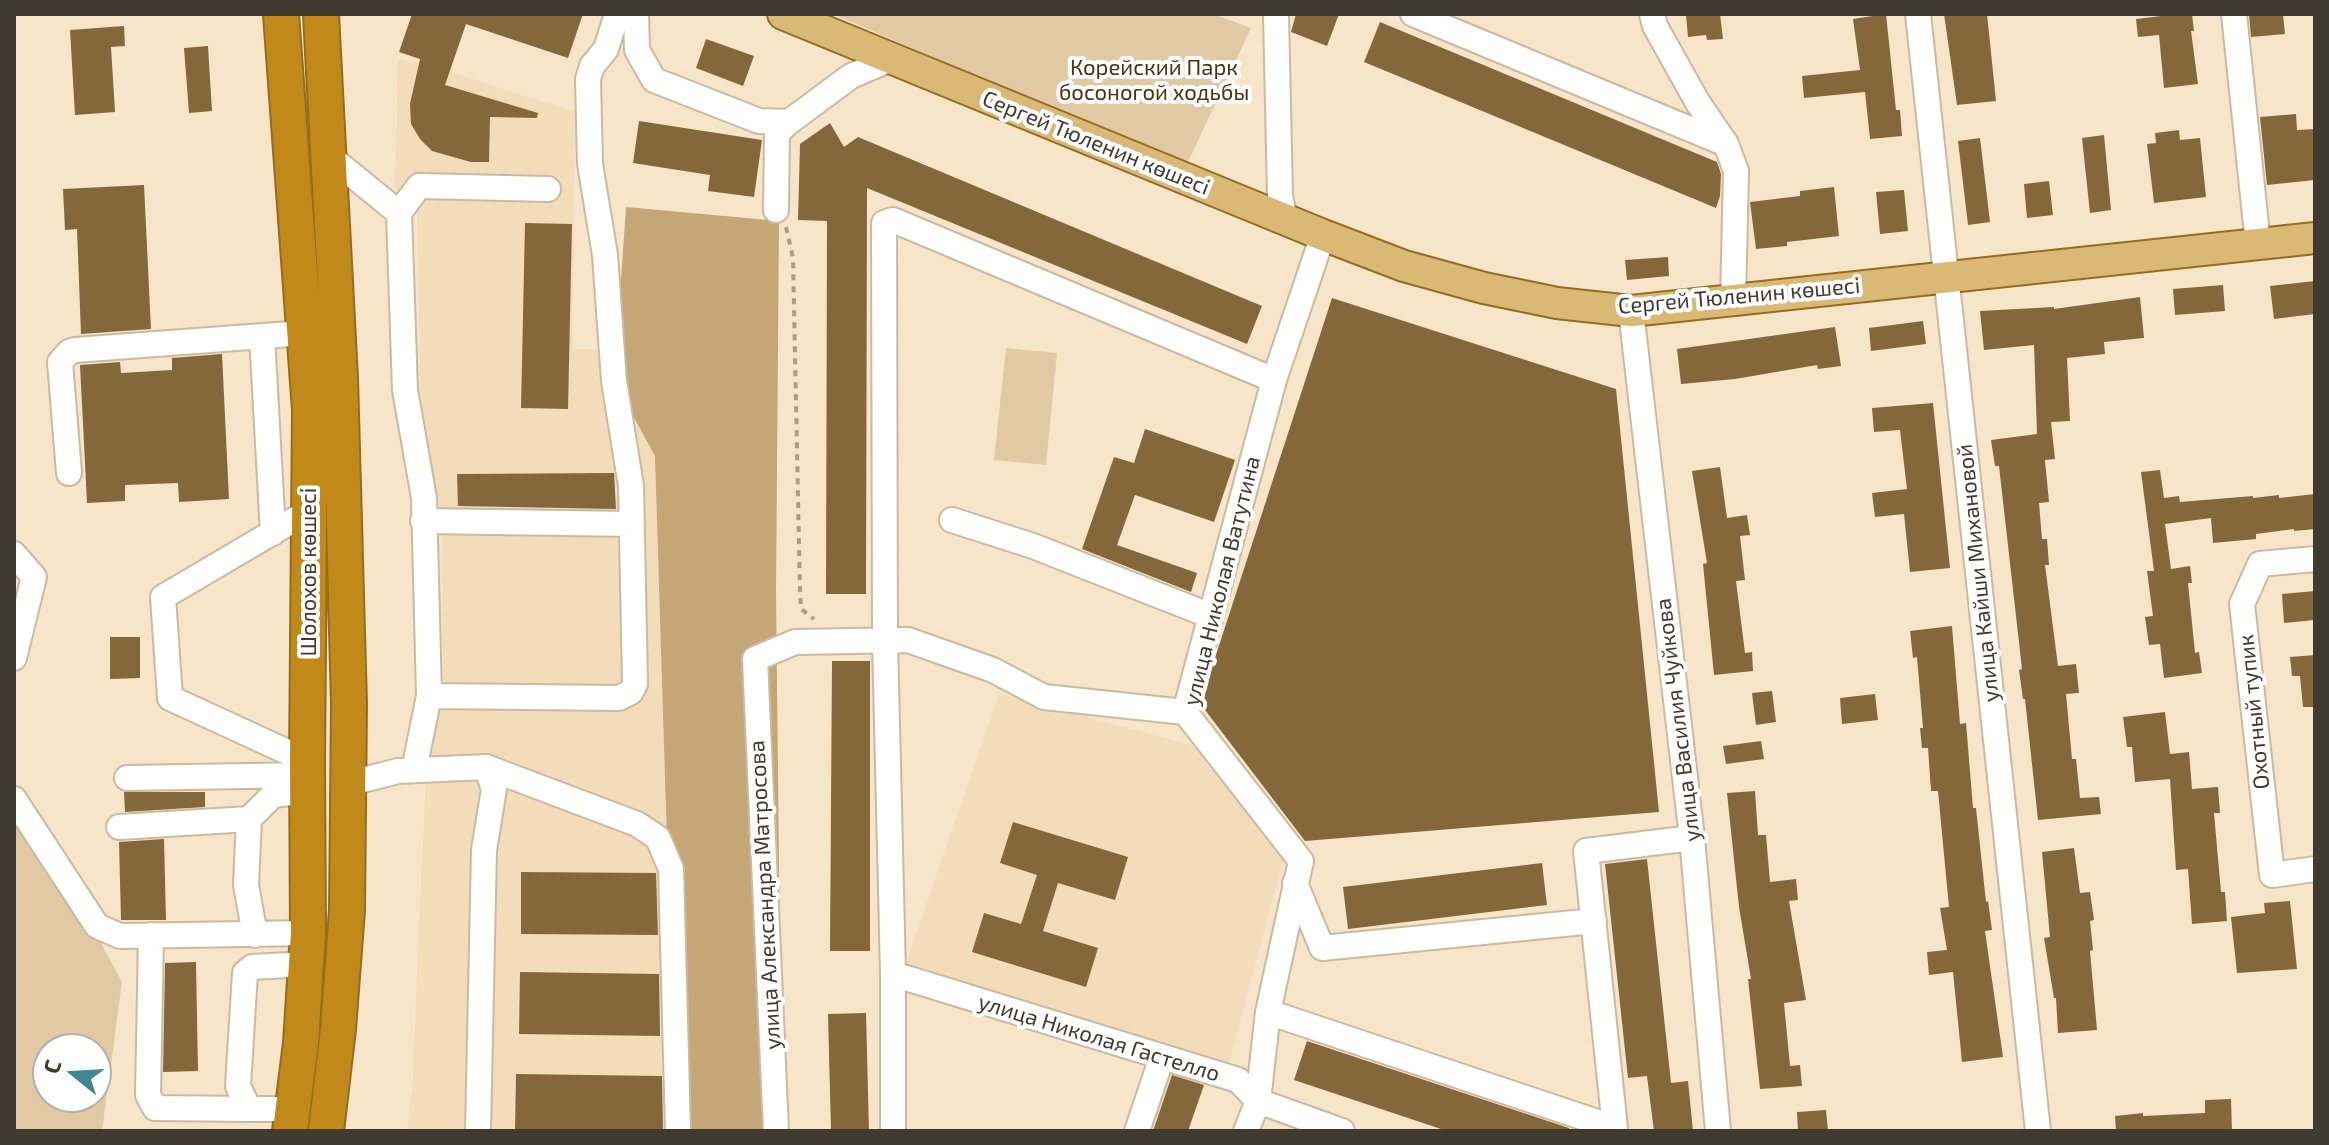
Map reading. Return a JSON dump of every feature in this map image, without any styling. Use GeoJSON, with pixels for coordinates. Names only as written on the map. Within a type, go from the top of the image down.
{"type":"FeatureCollection","features":[{"type":"Feature","properties":{"kind":"highway","name":"Шолохов көшесі"},"geometry":{"type":"LineString","coordinates":[[281,14],[310,410],[308,948],[290,1124]]}},
{"type":"Feature","properties":{"kind":"highway","name":"Шолохов көшесі"},"geometry":{"type":"LineString","coordinates":[[321,14],[340,378],[349,704],[347,910],[326,1131]]}},
{"type":"Feature","properties":{"kind":"main road"},"geometry":{"type":"LineString","coordinates":[[326,105],[331,51],[339,14]]}},
{"type":"Feature","properties":{"kind":"main road","name":"Сергей Тюленин көшесі"},"geometry":{"type":"LineString","coordinates":[[783,14],[1404,266],[1484,288],[1557,303],[1631,311],[2315,238]]}},
{"type":"Feature","properties":{"kind":"street"},"geometry":{"type":"LineString","coordinates":[[429,696],[619,698],[631,692],[636,674],[631,486],[614,381],[605,255],[590,164],[588,79],[592,66],[606,49],[617,14]]}},
{"type":"Feature","properties":{"kind":"street"},"geometry":{"type":"LineString","coordinates":[[636,14],[637,50],[654,80],[759,121],[789,122]]}},
{"type":"Feature","properties":{"kind":"street"},"geometry":{"type":"LineString","coordinates":[[1276,14],[1280,196],[1285,219]]}},
{"type":"Feature","properties":{"kind":"street"},"geometry":{"type":"LineString","coordinates":[[1413,14],[1726,144]]}},
{"type":"Feature","properties":{"kind":"street","name":"улица Кайши Михановой"},"geometry":{"type":"LineString","coordinates":[[1918,14],[2038,1131]]}},
{"type":"Feature","properties":{"kind":"street"},"geometry":{"type":"LineString","coordinates":[[2234,14],[2258,244]]}},
{"type":"Feature","properties":{"kind":"street"},"geometry":{"type":"LineString","coordinates":[[1650,18],[1698,103],[1726,144],[1736,171],[1733,301]]}},
{"type":"Feature","properties":{"kind":"street"},"geometry":{"type":"LineString","coordinates":[[776,210],[777,133],[851,76],[891,59]]}},
{"type":"Feature","properties":{"kind":"street"},"geometry":{"type":"LineString","coordinates":[[329,156],[399,213]]}},
{"type":"Feature","properties":{"kind":"street"},"geometry":{"type":"LineString","coordinates":[[414,770],[429,696],[424,498],[405,390],[399,213],[419,186],[548,189]]}},
{"type":"Feature","properties":{"kind":"street"},"geometry":{"type":"LineString","coordinates":[[893,1131],[893,974],[885,640],[884,223],[893,220],[1274,380]]}},
{"type":"Feature","properties":{"kind":"street","name":"улица Николая Ватутина"},"geometry":{"type":"LineString","coordinates":[[1246,1131],[1258,1101],[1268,1012],[1301,861],[1185,712],[1274,380],[1323,235]]}},
{"type":"Feature","properties":{"kind":"street","name":"улица Василия Чуйкова"},"geometry":{"type":"LineString","coordinates":[[1631,311],[1692,838],[1718,1131]]}},
{"type":"Feature","properties":{"kind":"street"},"geometry":{"type":"LineString","coordinates":[[69,473],[60,362],[65,355],[75,350],[304,333]]}},
{"type":"Feature","properties":{"kind":"street"},"geometry":{"type":"LineString","coordinates":[[262,336],[273,533]]}},
{"type":"Feature","properties":{"kind":"street"},"geometry":{"type":"LineString","coordinates":[[308,776],[170,698],[163,597],[309,511]]}},
{"type":"Feature","properties":{"kind":"street"},"geometry":{"type":"LineString","coordinates":[[952,520],[1033,546],[1211,616]]}},
{"type":"Feature","properties":{"kind":"street"},"geometry":{"type":"LineString","coordinates":[[423,521],[632,524]]}},
{"type":"Feature","properties":{"kind":"street"},"geometry":{"type":"LineString","coordinates":[[14,554],[34,577],[14,658]]}},
{"type":"Feature","properties":{"kind":"street","name":"Охотный тупик"},"geometry":{"type":"LineString","coordinates":[[2315,559],[2260,564],[2242,604],[2272,875],[2315,869]]}},
{"type":"Feature","properties":{"kind":"street"},"geometry":{"type":"LineString","coordinates":[[885,640],[908,640],[993,670],[1044,697],[1185,712]]}},
{"type":"Feature","properties":{"kind":"street","name":"улица Александра Матросова"},"geometry":{"type":"LineString","coordinates":[[776,1131],[755,659],[795,642],[885,640]]}},
{"type":"Feature","properties":{"kind":"street"},"geometry":{"type":"LineString","coordinates":[[347,784],[398,771],[486,767],[637,824],[658,838],[671,869],[678,1131]]}},
{"type":"Feature","properties":{"kind":"street"},"geometry":{"type":"LineString","coordinates":[[478,1131],[484,850],[494,789],[486,767]]}},
{"type":"Feature","properties":{"kind":"street"},"geometry":{"type":"LineString","coordinates":[[127,778],[308,776]]}},
{"type":"Feature","properties":{"kind":"street"},"geometry":{"type":"LineString","coordinates":[[119,827],[249,819],[273,795],[308,776]]}},
{"type":"Feature","properties":{"kind":"street"},"geometry":{"type":"LineString","coordinates":[[14,799],[97,926],[120,936],[255,935],[308,948]]}},
{"type":"Feature","properties":{"kind":"street"},"geometry":{"type":"LineString","coordinates":[[249,819],[246,885],[255,935]]}},
{"type":"Feature","properties":{"kind":"street"},"geometry":{"type":"LineString","coordinates":[[1268,1012],[1615,1130],[1586,851],[1692,838]]}},
{"type":"Feature","properties":{"kind":"street"},"geometry":{"type":"LineString","coordinates":[[1295,883],[1322,948],[1594,921]]}},
{"type":"Feature","properties":{"kind":"street"},"geometry":{"type":"LineString","coordinates":[[151,935],[148,1095],[155,1108],[249,1109],[290,1124]]}},
{"type":"Feature","properties":{"kind":"street"},"geometry":{"type":"LineString","coordinates":[[249,1109],[238,1086],[245,973],[252,967],[308,948]]}},
{"type":"Feature","properties":{"kind":"street","name":"улица Николая Гастелло"},"geometry":{"type":"LineString","coordinates":[[893,974],[1238,1080],[1258,1101],[1342,1131]]}},
{"type":"Feature","properties":{"kind":"street"},"geometry":{"type":"LineString","coordinates":[[1137,1131],[1162,1057]]}},
{"type":"Feature","properties":{"kind":"path"},"geometry":{"type":"LineString","coordinates":[[776,210],[788,231],[793,258],[801,609],[818,621]]}},
{"type":"Feature","properties":{"kind":"shaded area"},"geometry":{"type":"Polygon","coordinates":[[[398,59],[428,65],[575,112],[572,349],[602,349],[626,385],[661,471],[713,1131],[407,1131],[412,1089],[427,752],[443,697],[442,522],[421,413],[417,210],[395,188],[398,59]]]}},
{"type":"Feature","properties":{"kind":"shaded area"},"geometry":{"type":"Polygon","coordinates":[[[626,207],[779,221],[776,591],[782,1131],[676,1131],[655,456],[614,381],[626,207]]]}},
{"type":"Feature","properties":{"kind":"shaded area"},"geometry":{"type":"Polygon","coordinates":[[[999,694],[1192,745],[1284,856],[1229,1064],[906,963],[999,694]]]}},
{"type":"Feature","properties":{"kind":"green space","name":"Корейский Парк босоногой ходьбы"},"geometry":{"type":"Polygon","coordinates":[[[833,14],[1213,14],[1251,28],[1186,166],[833,14]]]}},
{"type":"Feature","properties":{"kind":"green space"},"geometry":{"type":"Polygon","coordinates":[[[1006,348],[1057,353],[1046,465],[994,460],[1006,348]]]}},
{"type":"Feature","properties":{"kind":"green space"},"geometry":{"type":"Polygon","coordinates":[[[14,783],[122,982],[112,1056],[112,1033],[32,1033],[32,1113],[104,1113],[102,1131],[14,1131],[14,783]]]}},
{"type":"Feature","properties":{"kind":"building"},"geometry":{"type":"Polygon","coordinates":[[[412,14],[583,14],[568,58],[466,24],[445,85],[538,113],[537,118],[490,117],[489,162],[471,162],[432,151],[411,124],[410,104],[420,59],[399,52],[412,14]]]}},
{"type":"Feature","properties":{"kind":"building"},"geometry":{"type":"Polygon","coordinates":[[[1296,14],[1339,14],[1327,46],[1291,32],[1296,14]]]}},
{"type":"Feature","properties":{"kind":"building"},"geometry":{"type":"Polygon","coordinates":[[[1720,14],[1723,39],[1707,40],[1706,35],[1688,37],[1686,15],[1720,14]]]}},
{"type":"Feature","properties":{"kind":"building"},"geometry":{"type":"Polygon","coordinates":[[[1886,14],[1896,110],[1900,110],[1902,136],[1870,139],[1865,92],[1804,98],[1802,76],[1860,70],[1853,19],[1886,14]]]}},
{"type":"Feature","properties":{"kind":"building"},"geometry":{"type":"Polygon","coordinates":[[[1944,14],[1987,14],[1996,101],[1957,105],[1944,14]]]}},
{"type":"Feature","properties":{"kind":"building"},"geometry":{"type":"Polygon","coordinates":[[[2192,14],[2194,31],[2191,31],[2198,84],[2164,88],[2159,35],[2138,37],[2136,19],[2192,14]]]}},
{"type":"Feature","properties":{"kind":"building"},"geometry":{"type":"Polygon","coordinates":[[[2249,14],[2283,14],[2285,34],[2251,37],[2249,14]]]}},
{"type":"Feature","properties":{"kind":"building"},"geometry":{"type":"Polygon","coordinates":[[[1380,22],[1717,162],[1721,174],[1716,208],[1364,62],[1380,22]]]}},
{"type":"Feature","properties":{"kind":"building"},"geometry":{"type":"Polygon","coordinates":[[[124,26],[125,46],[111,47],[115,112],[75,115],[70,30],[124,26]]]}},
{"type":"Feature","properties":{"kind":"building"},"geometry":{"type":"Polygon","coordinates":[[[706,39],[754,56],[743,86],[696,68],[706,39]]]}},
{"type":"Feature","properties":{"kind":"building"},"geometry":{"type":"Polygon","coordinates":[[[208,46],[212,111],[189,113],[184,48],[208,46]]]}},
{"type":"Feature","properties":{"kind":"building"},"geometry":{"type":"Polygon","coordinates":[[[2296,114],[2297,130],[2315,129],[2315,180],[2267,185],[2260,117],[2296,114]]]}},
{"type":"Feature","properties":{"kind":"building"},"geometry":{"type":"Polygon","coordinates":[[[639,121],[762,140],[754,197],[708,191],[710,175],[633,163],[639,121]]]}},
{"type":"Feature","properties":{"kind":"building"},"geometry":{"type":"Polygon","coordinates":[[[830,123],[844,147],[858,137],[1262,306],[1247,344],[867,188],[866,594],[826,594],[827,221],[798,220],[800,144],[830,123]]]}},
{"type":"Feature","properties":{"kind":"building"},"geometry":{"type":"Polygon","coordinates":[[[2179,130],[2180,140],[2200,138],[2206,197],[2154,203],[2147,144],[2156,143],[2155,133],[2179,130]]]}},
{"type":"Feature","properties":{"kind":"building"},"geometry":{"type":"Polygon","coordinates":[[[2104,135],[2111,210],[2090,213],[2082,138],[2104,135]]]}},
{"type":"Feature","properties":{"kind":"building"},"geometry":{"type":"Polygon","coordinates":[[[1980,138],[1990,222],[1968,225],[1958,141],[1980,138]]]}},
{"type":"Feature","properties":{"kind":"building"},"geometry":{"type":"Polygon","coordinates":[[[2049,181],[2053,215],[2027,218],[2024,184],[2049,181]]]}},
{"type":"Feature","properties":{"kind":"building"},"geometry":{"type":"Polygon","coordinates":[[[144,185],[151,329],[81,334],[77,229],[65,230],[63,189],[144,185]]]}},
{"type":"Feature","properties":{"kind":"building"},"geometry":{"type":"Polygon","coordinates":[[[1834,187],[1839,236],[1756,249],[1750,202],[1800,196],[1800,191],[1834,187]]]}},
{"type":"Feature","properties":{"kind":"building"},"geometry":{"type":"Polygon","coordinates":[[[1904,190],[1908,231],[1880,234],[1876,192],[1904,190]]]}},
{"type":"Feature","properties":{"kind":"building"},"geometry":{"type":"Polygon","coordinates":[[[525,223],[572,224],[568,409],[521,408],[525,223]]]}},
{"type":"Feature","properties":{"kind":"building"},"geometry":{"type":"Polygon","coordinates":[[[1668,257],[1669,276],[1627,280],[1625,260],[1668,257]]]}},
{"type":"Feature","properties":{"kind":"building"},"geometry":{"type":"Polygon","coordinates":[[[2315,281],[2315,314],[2274,319],[2270,286],[2315,281]]]}},
{"type":"Feature","properties":{"kind":"building"},"geometry":{"type":"Polygon","coordinates":[[[2223,285],[2225,311],[2175,315],[2173,289],[2223,285]]]}},
{"type":"Feature","properties":{"kind":"building"},"geometry":{"type":"Polygon","coordinates":[[[2140,297],[2144,338],[2104,342],[2105,354],[2067,358],[2070,421],[2051,422],[2055,459],[2045,460],[2049,502],[2039,503],[2042,539],[2047,539],[2049,565],[2045,565],[2058,666],[2076,664],[2079,693],[2066,694],[2072,759],[2076,759],[2080,798],[2099,797],[2101,814],[2038,820],[2019,670],[2022,669],[1999,466],[1995,466],[1991,440],[2037,434],[2034,345],[1984,350],[1980,311],[2054,309],[2140,297]]]}},
{"type":"Feature","properties":{"kind":"building"},"geometry":{"type":"Polygon","coordinates":[[[1332,298],[1616,389],[1659,812],[1305,841],[1202,706],[1332,298]]]}},
{"type":"Feature","properties":{"kind":"building"},"geometry":{"type":"Polygon","coordinates":[[[1923,321],[1926,344],[1871,351],[1869,328],[1923,321]]]}},
{"type":"Feature","properties":{"kind":"building"},"geometry":{"type":"Polygon","coordinates":[[[1835,327],[1841,366],[1818,369],[1817,365],[1735,379],[1681,384],[1677,349],[1835,327]]]}},
{"type":"Feature","properties":{"kind":"building"},"geometry":{"type":"Polygon","coordinates":[[[222,354],[229,499],[179,502],[178,483],[125,485],[125,501],[87,503],[80,365],[120,362],[121,373],[172,370],[172,358],[222,354]]]}},
{"type":"Feature","properties":{"kind":"building"},"geometry":{"type":"Polygon","coordinates":[[[1933,403],[1950,568],[1910,572],[1904,514],[1875,517],[1872,493],[1907,489],[1900,430],[1874,432],[1872,408],[1933,403]]]}},
{"type":"Feature","properties":{"kind":"building"},"geometry":{"type":"Polygon","coordinates":[[[1145,429],[1235,460],[1214,522],[1135,495],[1117,545],[1197,573],[1191,592],[1082,549],[1114,457],[1134,463],[1145,429]]]}},
{"type":"Feature","properties":{"kind":"building"},"geometry":{"type":"Polygon","coordinates":[[[1720,467],[1727,518],[1747,515],[1750,535],[1740,536],[1745,580],[1736,581],[1745,653],[1752,652],[1753,671],[1714,675],[1703,564],[1707,563],[1692,471],[1720,467]]]}},
{"type":"Feature","properties":{"kind":"building"},"geometry":{"type":"Polygon","coordinates":[[[2160,470],[2164,498],[2179,496],[2180,502],[2315,494],[2315,529],[2256,534],[2256,539],[2213,543],[2211,518],[2165,524],[2171,569],[2190,566],[2192,583],[2188,583],[2195,653],[2199,652],[2202,673],[2164,678],[2160,644],[2149,645],[2145,617],[2153,616],[2147,571],[2154,571],[2141,472],[2160,470]]]}},
{"type":"Feature","properties":{"kind":"building"},"geometry":{"type":"Polygon","coordinates":[[[614,473],[616,509],[458,506],[457,474],[614,473]]]}},
{"type":"Feature","properties":{"kind":"building"},"geometry":{"type":"Polygon","coordinates":[[[2315,591],[2315,620],[2284,623],[2282,594],[2315,591]]]}},
{"type":"Feature","properties":{"kind":"building"},"geometry":{"type":"Polygon","coordinates":[[[1952,626],[1960,724],[1966,723],[1973,808],[1976,808],[1992,930],[1985,931],[2003,1057],[1962,1062],[1953,972],[1929,975],[1927,952],[1947,950],[1940,908],[1949,907],[1938,791],[1931,791],[1928,748],[1922,748],[1917,657],[1913,658],[1910,631],[1952,626]]]}},
{"type":"Feature","properties":{"kind":"building"},"geometry":{"type":"Polygon","coordinates":[[[110,637],[140,637],[140,678],[110,679],[110,637]]]}},
{"type":"Feature","properties":{"kind":"building"},"geometry":{"type":"Polygon","coordinates":[[[2315,655],[2315,707],[2303,707],[2300,676],[2292,676],[2290,657],[2315,655]]]}},
{"type":"Feature","properties":{"kind":"building"},"geometry":{"type":"Polygon","coordinates":[[[832,661],[870,661],[870,951],[830,951],[832,661]]]}},
{"type":"Feature","properties":{"kind":"building"},"geometry":{"type":"Polygon","coordinates":[[[1772,691],[1776,722],[1756,725],[1752,693],[1772,691]]]}},
{"type":"Feature","properties":{"kind":"building"},"geometry":{"type":"Polygon","coordinates":[[[1875,694],[1878,720],[1842,724],[1840,698],[1875,694]]]}},
{"type":"Feature","properties":{"kind":"building"},"geometry":{"type":"Polygon","coordinates":[[[2165,712],[2170,754],[2189,752],[2192,789],[2218,787],[2220,813],[2214,813],[2221,892],[2225,892],[2227,921],[2192,924],[2188,869],[2176,870],[2170,779],[2135,782],[2132,747],[2127,747],[2123,717],[2165,712]]]}},
{"type":"Feature","properties":{"kind":"building"},"geometry":{"type":"Polygon","coordinates":[[[1761,741],[1764,759],[1726,764],[1723,746],[1761,741]]]}},
{"type":"Feature","properties":{"kind":"building"},"geometry":{"type":"Polygon","coordinates":[[[1755,791],[1758,835],[1766,835],[1770,882],[1796,879],[1798,900],[1789,901],[1806,1000],[1784,1003],[1790,1066],[1800,1065],[1802,1086],[1760,1089],[1748,979],[1751,979],[1739,907],[1727,793],[1755,791]]]}},
{"type":"Feature","properties":{"kind":"building"},"geometry":{"type":"Polygon","coordinates":[[[124,792],[205,792],[205,807],[125,812],[124,792]]]}},
{"type":"Feature","properties":{"kind":"building"},"geometry":{"type":"Polygon","coordinates":[[[1013,822],[1128,857],[1115,900],[1058,883],[1043,931],[1098,948],[1086,987],[972,952],[984,913],[1021,924],[1037,875],[1000,863],[1013,822]]]}},
{"type":"Feature","properties":{"kind":"building"},"geometry":{"type":"Polygon","coordinates":[[[164,839],[166,920],[121,920],[119,842],[164,839]]]}},
{"type":"Feature","properties":{"kind":"building"},"geometry":{"type":"Polygon","coordinates":[[[2074,848],[2080,893],[2090,892],[2094,920],[2090,921],[2093,950],[2090,951],[2097,1030],[2058,1033],[2056,998],[2044,938],[2050,937],[2042,852],[2074,848]]]}},
{"type":"Feature","properties":{"kind":"building"},"geometry":{"type":"Polygon","coordinates":[[[1647,859],[1671,1083],[1688,1081],[1693,1131],[1654,1131],[1647,1076],[1628,1078],[1605,864],[1647,859]]]}},
{"type":"Feature","properties":{"kind":"building"},"geometry":{"type":"Polygon","coordinates":[[[1542,863],[1547,905],[1348,929],[1343,887],[1542,863]]]}},
{"type":"Feature","properties":{"kind":"building"},"geometry":{"type":"Polygon","coordinates":[[[521,872],[656,873],[658,935],[521,934],[521,872]]]}},
{"type":"Feature","properties":{"kind":"building"},"geometry":{"type":"Polygon","coordinates":[[[2290,901],[2297,969],[2237,973],[2231,917],[2265,913],[2264,903],[2290,901]]]}},
{"type":"Feature","properties":{"kind":"building"},"geometry":{"type":"Polygon","coordinates":[[[196,962],[198,1071],[163,1072],[165,963],[196,962]]]}},
{"type":"Feature","properties":{"kind":"building"},"geometry":{"type":"Polygon","coordinates":[[[520,972],[659,974],[660,1036],[519,1034],[520,972]]]}},
{"type":"Feature","properties":{"kind":"building"},"geometry":{"type":"Polygon","coordinates":[[[866,1013],[869,1131],[831,1131],[828,1014],[866,1013]]]}},
{"type":"Feature","properties":{"kind":"building"},"geometry":{"type":"Polygon","coordinates":[[[1307,1041],[1569,1128],[1569,1131],[1447,1131],[1294,1080],[1307,1041]]]}},
{"type":"Feature","properties":{"kind":"building"},"geometry":{"type":"Polygon","coordinates":[[[516,1074],[662,1076],[663,1131],[515,1131],[516,1074]]]}},
{"type":"Feature","properties":{"kind":"building"},"geometry":{"type":"Polygon","coordinates":[[[1172,1075],[1204,1085],[1188,1131],[1153,1131],[1172,1075]]]}},
{"type":"Feature","properties":{"kind":"building"},"geometry":{"type":"Polygon","coordinates":[[[2231,1099],[2232,1131],[2116,1131],[2115,1116],[2205,1113],[2205,1100],[2231,1099]]]}},
{"type":"Feature","properties":{"kind":"building"},"geometry":{"type":"Polygon","coordinates":[[[1826,1110],[1828,1131],[1798,1131],[1797,1112],[1826,1110]]]}}]}
